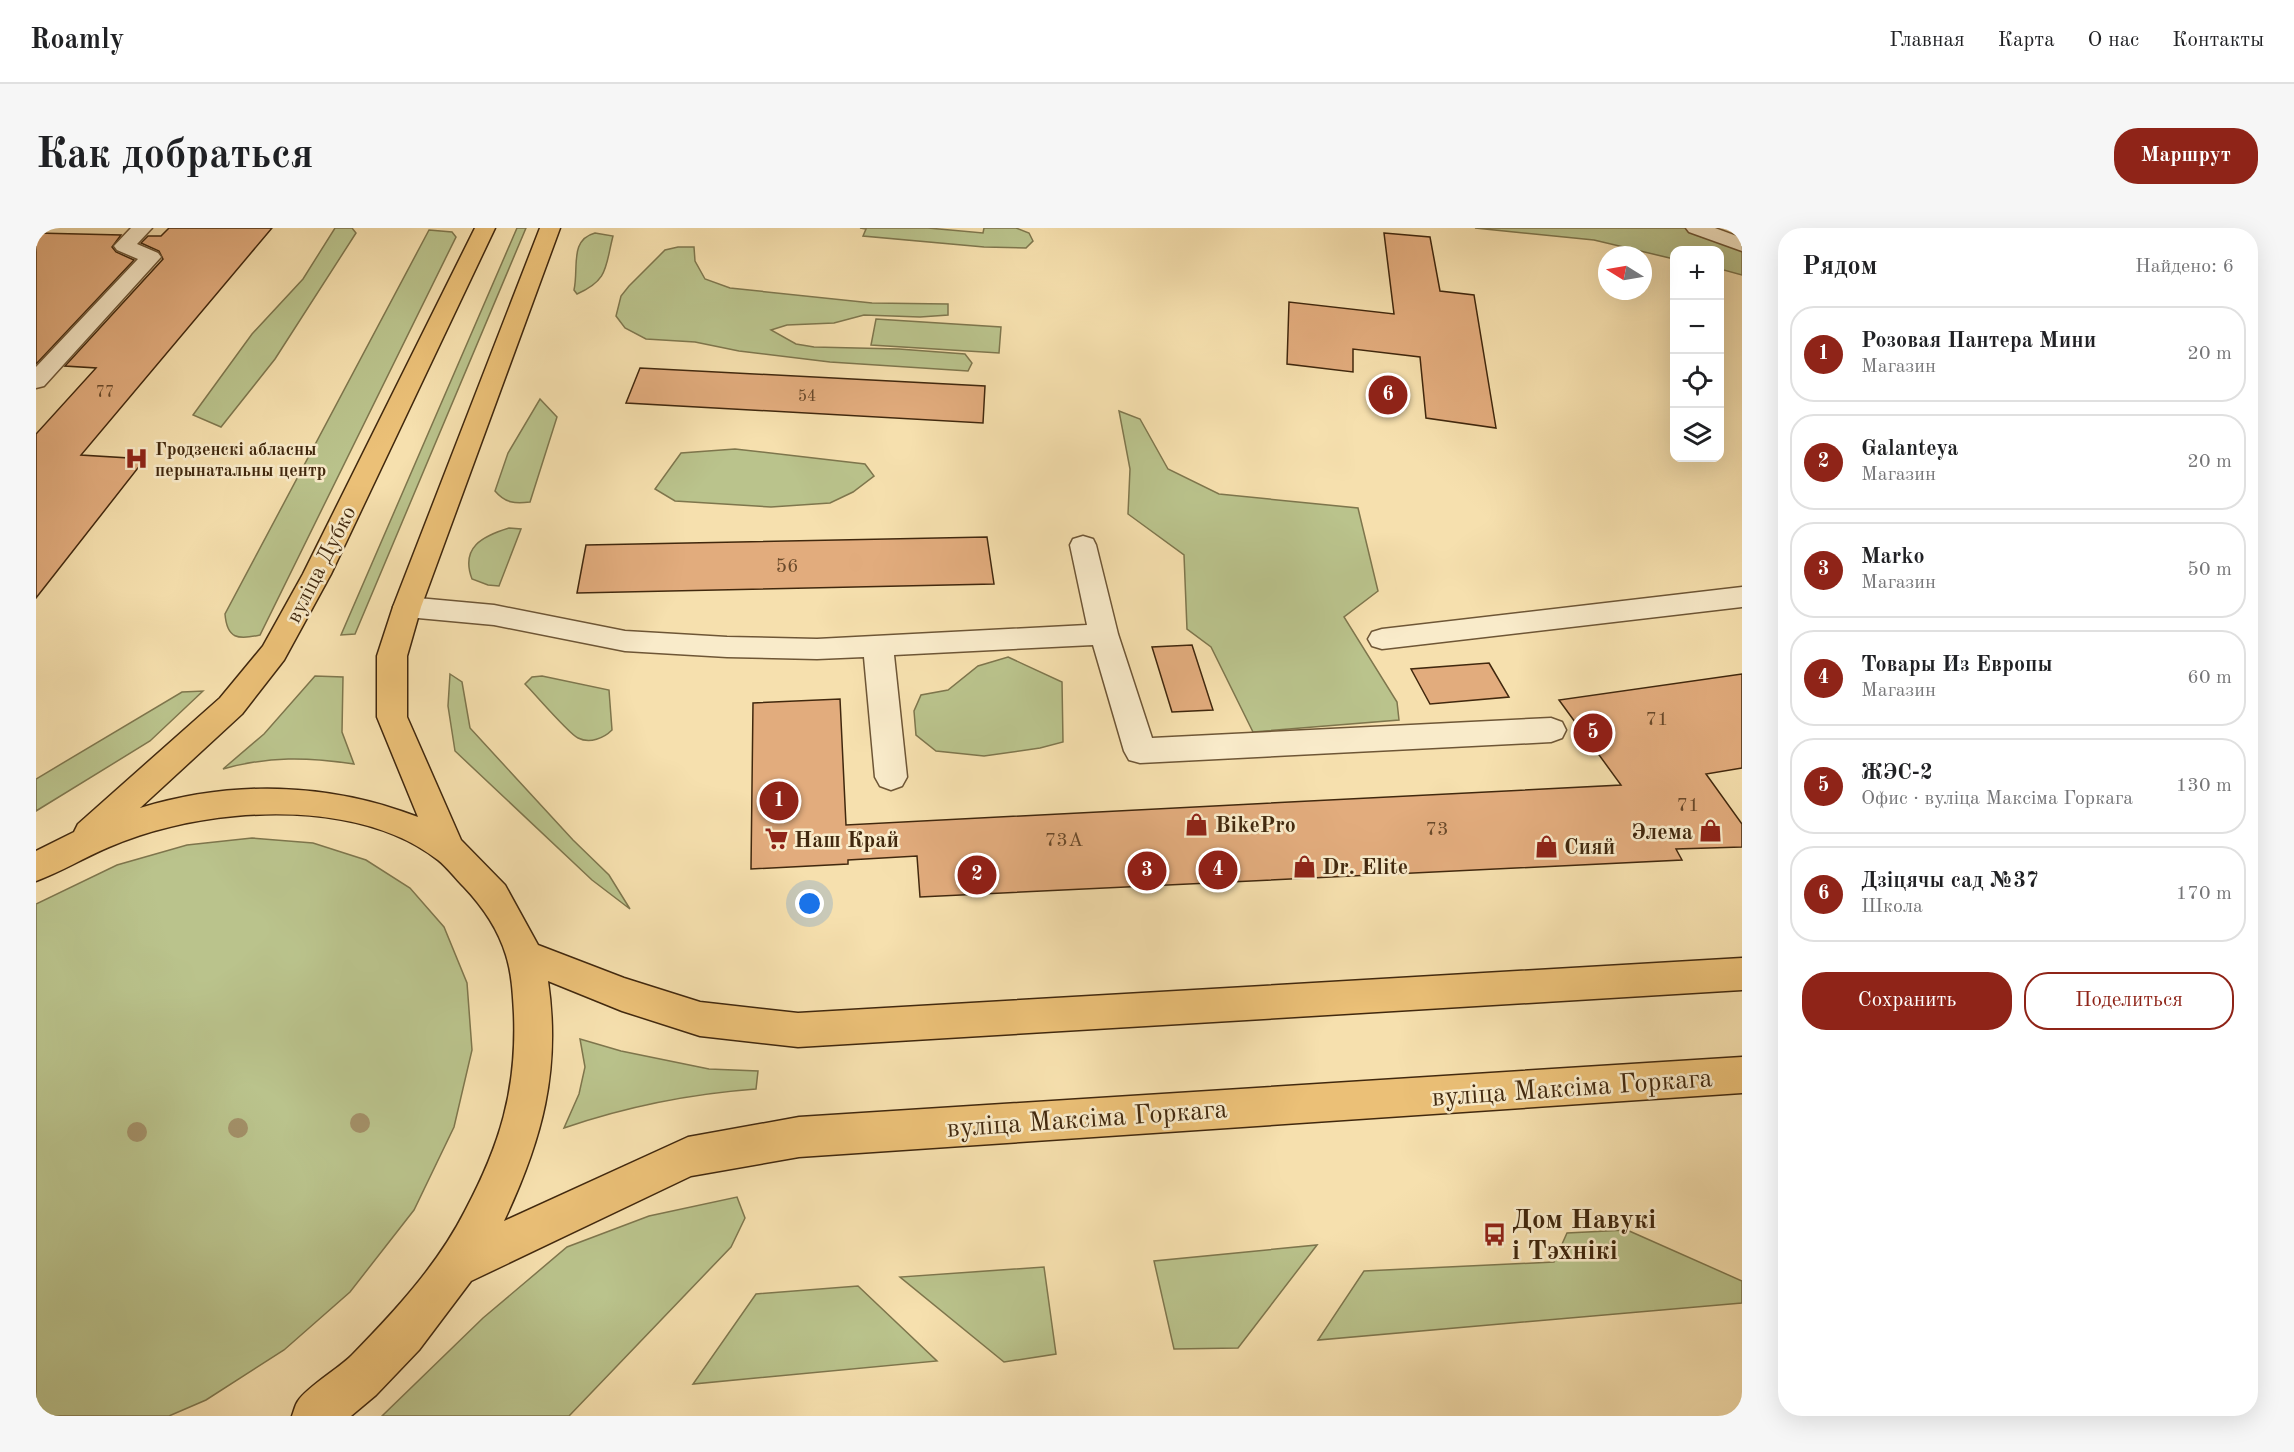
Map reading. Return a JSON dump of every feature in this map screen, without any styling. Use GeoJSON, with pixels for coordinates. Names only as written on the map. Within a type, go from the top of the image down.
{"type":"FeatureCollection","features":[{"type":"Feature","properties":{"kind":"main road","name":"вуліца Дубко"},"geometry":{"type":"LineString","coordinates":[[79,844],[231,706],[274,653],[317,574],[485,228]]}},
{"type":"Feature","properties":{"kind":"main road"},"geometry":{"type":"LineString","coordinates":[[448,849],[392,717],[392,656],[407,607],[550,228]]}},
{"type":"Feature","properties":{"kind":"main road"},"geometry":{"type":"LineString","coordinates":[[36,867],[79,844],[175,813],[244,801],[321,802],[389,818],[448,849],[494,896],[525,956],[536,1022],[530,1097],[504,1180],[457,1265],[404,1334],[338,1399],[315,1416]]}},
{"type":"Feature","properties":{"kind":"main road"},"geometry":{"type":"LineString","coordinates":[[525,956],[622,994],[700,1019],[798,1030],[1742,975]]}},
{"type":"Feature","properties":{"kind":"main road","name":"вуліца Максіма Горкага"},"geometry":{"type":"LineString","coordinates":[[457,1265],[688,1157],[799,1137],[1742,1075]]}},
{"type":"Feature","properties":{"kind":"lane"},"geometry":{"type":"LineString","coordinates":[[36,381],[151,257],[124,246],[142,228]]}},
{"type":"Feature","properties":{"kind":"lane"},"geometry":{"type":"LineString","coordinates":[[1696,228],[1742,245]]}},
{"type":"Feature","properties":{"kind":"lane"},"geometry":{"type":"LineString","coordinates":[[1083,545],[1104,634],[1140,751],[1551,730]]}},
{"type":"Feature","properties":{"kind":"lane"},"geometry":{"type":"LineString","coordinates":[[1382,639],[1742,597]]}},
{"type":"Feature","properties":{"kind":"lane"},"geometry":{"type":"LineString","coordinates":[[407,607],[494,615],[624,641],[738,648],[817,649],[1104,634]]}},
{"type":"Feature","properties":{"kind":"lane"},"geometry":{"type":"LineString","coordinates":[[878,646],[891,777]]}},
{"type":"Feature","properties":{"kind":"green space"},"geometry":{"type":"Polygon","coordinates":[[[335,228],[352,228],[356,233],[275,359],[221,427],[193,415],[252,334],[303,279],[335,228]]]}},
{"type":"Feature","properties":{"kind":"green space"},"geometry":{"type":"Polygon","coordinates":[[[517,228],[526,228],[355,634],[341,635],[517,228]]]}},
{"type":"Feature","properties":{"kind":"green space"},"geometry":{"type":"Polygon","coordinates":[[[860,228],[928,228],[983,233],[984,228],[1016,228],[1029,233],[1033,241],[1026,248],[984,247],[863,236],[866,229],[860,228]]]}},
{"type":"Feature","properties":{"kind":"green space"},"geometry":{"type":"Polygon","coordinates":[[[1475,228],[1691,228],[1742,246],[1742,275],[1724,270],[1724,246],[1670,246],[1670,258],[1652,254],[1652,246],[1619,246],[1594,240],[1475,228]]]}},
{"type":"Feature","properties":{"kind":"green space"},"geometry":{"type":"Polygon","coordinates":[[[429,230],[452,232],[456,237],[260,635],[235,636],[228,629],[225,614],[429,230]]]}},
{"type":"Feature","properties":{"kind":"green space"},"geometry":{"type":"Polygon","coordinates":[[[595,233],[613,236],[607,264],[595,283],[577,294],[574,290],[578,248],[581,242],[595,233]]]}},
{"type":"Feature","properties":{"kind":"green space"},"geometry":{"type":"Polygon","coordinates":[[[694,247],[695,261],[705,279],[730,288],[872,303],[948,304],[948,315],[920,317],[864,315],[834,323],[787,325],[771,330],[796,344],[814,347],[899,349],[965,354],[972,363],[968,371],[830,362],[739,351],[695,342],[646,339],[625,328],[616,316],[621,296],[665,250],[694,247]]]}},
{"type":"Feature","properties":{"kind":"green space"},"geometry":{"type":"Polygon","coordinates":[[[876,319],[1001,327],[999,353],[871,345],[876,319]]]}},
{"type":"Feature","properties":{"kind":"green space"},"geometry":{"type":"Polygon","coordinates":[[[540,399],[557,417],[530,502],[511,502],[495,491],[508,453],[540,399]]]}},
{"type":"Feature","properties":{"kind":"green space"},"geometry":{"type":"Polygon","coordinates":[[[1119,411],[1140,419],[1168,469],[1219,494],[1358,508],[1378,591],[1344,617],[1397,702],[1399,720],[1253,732],[1211,647],[1187,629],[1184,555],[1128,514],[1130,469],[1119,411]]]}},
{"type":"Feature","properties":{"kind":"green space"},"geometry":{"type":"Polygon","coordinates":[[[735,449],[865,464],[874,476],[853,492],[830,503],[771,507],[675,501],[655,489],[681,453],[735,449]]]}},
{"type":"Feature","properties":{"kind":"green space"},"geometry":{"type":"Polygon","coordinates":[[[509,528],[521,529],[499,586],[472,579],[469,559],[476,544],[509,528]]]}},
{"type":"Feature","properties":{"kind":"green space"},"geometry":{"type":"Polygon","coordinates":[[[1008,657],[1062,682],[1063,742],[1040,748],[984,756],[936,751],[916,735],[914,711],[921,695],[948,690],[978,666],[1008,657]]]}},
{"type":"Feature","properties":{"kind":"green space"},"geometry":{"type":"Polygon","coordinates":[[[450,674],[462,682],[470,728],[573,840],[609,875],[630,909],[592,880],[455,751],[448,706],[450,674]]]}},
{"type":"Feature","properties":{"kind":"green space"},"geometry":{"type":"Polygon","coordinates":[[[315,676],[343,677],[342,732],[354,764],[288,759],[256,762],[223,769],[264,734],[315,676]]]}},
{"type":"Feature","properties":{"kind":"green space"},"geometry":{"type":"Polygon","coordinates":[[[542,676],[609,690],[612,730],[601,738],[592,740],[583,740],[574,735],[525,684],[532,677],[542,676]]]}},
{"type":"Feature","properties":{"kind":"green space"},"geometry":{"type":"Polygon","coordinates":[[[203,691],[150,741],[36,811],[36,779],[182,692],[203,691]]]}},
{"type":"Feature","properties":{"kind":"green space"},"geometry":{"type":"Polygon","coordinates":[[[252,838],[313,843],[366,860],[410,888],[444,927],[467,983],[472,1050],[454,1127],[414,1210],[350,1292],[284,1350],[206,1400],[169,1416],[36,1416],[36,904],[117,865],[187,845],[252,838]]]}},
{"type":"Feature","properties":{"kind":"green space"},"geometry":{"type":"Polygon","coordinates":[[[580,1039],[621,1051],[709,1069],[758,1071],[756,1089],[658,1102],[611,1113],[564,1128],[579,1094],[585,1067],[580,1039]]]}},
{"type":"Feature","properties":{"kind":"green space"},"geometry":{"type":"Polygon","coordinates":[[[737,1197],[745,1218],[731,1247],[569,1416],[382,1416],[483,1318],[567,1247],[649,1216],[737,1197]]]}},
{"type":"Feature","properties":{"kind":"green space"},"geometry":{"type":"Polygon","coordinates":[[[1627,1230],[1742,1281],[1742,1303],[1318,1340],[1364,1271],[1554,1262],[1567,1233],[1627,1230]]]}},
{"type":"Feature","properties":{"kind":"green space"},"geometry":{"type":"Polygon","coordinates":[[[1317,1245],[1238,1348],[1174,1349],[1154,1261],[1317,1245]]]}},
{"type":"Feature","properties":{"kind":"green space"},"geometry":{"type":"Polygon","coordinates":[[[1044,1267],[1056,1354],[1004,1362],[900,1277],[1044,1267]]]}},
{"type":"Feature","properties":{"kind":"green space"},"geometry":{"type":"Polygon","coordinates":[[[858,1286],[937,1361],[693,1384],[756,1294],[858,1286]]]}},
{"type":"Feature","properties":{"kind":"building","name":"Гродзенскі абласны перынатальны центр"},"geometry":{"type":"Polygon","coordinates":[[[169,228],[272,228],[81,455],[145,459],[36,598],[36,434],[96,368],[65,366],[163,259],[159,251],[141,243],[148,236],[161,236],[169,228]]]}},
{"type":"Feature","properties":{"kind":"building"},"geometry":{"type":"Polygon","coordinates":[[[36,233],[121,235],[112,247],[116,252],[134,260],[36,364],[36,233]]]}},
{"type":"Feature","properties":{"kind":"building"},"geometry":{"type":"Polygon","coordinates":[[[1384,233],[1430,237],[1440,291],[1474,295],[1496,428],[1426,418],[1420,357],[1353,349],[1353,372],[1287,364],[1289,302],[1394,314],[1384,233]]]}},
{"type":"Feature","properties":{"kind":"building"},"geometry":{"type":"Polygon","coordinates":[[[640,368],[985,386],[983,423],[626,403],[640,368]]]}},
{"type":"Feature","properties":{"kind":"building"},"geometry":{"type":"Polygon","coordinates":[[[987,537],[994,584],[577,593],[586,545],[987,537]]]}},
{"type":"Feature","properties":{"kind":"building"},"geometry":{"type":"Polygon","coordinates":[[[1192,645],[1213,710],[1172,712],[1152,647],[1192,645]]]}},
{"type":"Feature","properties":{"kind":"building"},"geometry":{"type":"Polygon","coordinates":[[[1489,663],[1509,697],[1430,704],[1411,669],[1489,663]]]}},
{"type":"Feature","properties":{"kind":"building"},"geometry":{"type":"Polygon","coordinates":[[[1742,674],[1742,768],[1706,774],[1742,824],[1742,847],[1676,849],[1682,860],[920,897],[917,856],[848,860],[848,864],[751,869],[753,703],[840,699],[846,825],[1621,785],[1559,700],[1742,674]]]}},
{"type":"Feature","properties":{"kind":"place","name":"Дзіцячы сад №37"},"geometry":{"type":"Point","coordinates":[1388,395]}},
{"type":"Feature","properties":{"kind":"place","name":"Гродзенскі абласны перынатальны центр"},"geometry":{"type":"Point","coordinates":[137,459]}},
{"type":"Feature","properties":{"kind":"place","name":"ЖЭС-2"},"geometry":{"type":"Point","coordinates":[1593,733]}},
{"type":"Feature","properties":{"kind":"place","name":"Розовая Пантера Мини"},"geometry":{"type":"Point","coordinates":[779,801]}},
{"type":"Feature","properties":{"kind":"place","name":"BikePro"},"geometry":{"type":"Point","coordinates":[1197,824]}},
{"type":"Feature","properties":{"kind":"place","name":"Элема"},"geometry":{"type":"Point","coordinates":[1711,831]}},
{"type":"Feature","properties":{"kind":"place","name":"Наш Край"},"geometry":{"type":"Point","coordinates":[776,839]}},
{"type":"Feature","properties":{"kind":"place","name":"Сияй"},"geometry":{"type":"Point","coordinates":[1546,846]}},
{"type":"Feature","properties":{"kind":"place","name":"Dr. Elite"},"geometry":{"type":"Point","coordinates":[1304,866]}},
{"type":"Feature","properties":{"kind":"place","name":"Товары Из Европы"},"geometry":{"type":"Point","coordinates":[1218,870]}},
{"type":"Feature","properties":{"kind":"place","name":"Marko"},"geometry":{"type":"Point","coordinates":[1147,871]}},
{"type":"Feature","properties":{"kind":"place","name":"Galanteya"},"geometry":{"type":"Point","coordinates":[977,875]}},
{"type":"Feature","properties":{"kind":"place","name":"Дом Навукі і Тэхнікі"},"geometry":{"type":"Point","coordinates":[1494,1235]}}]}
